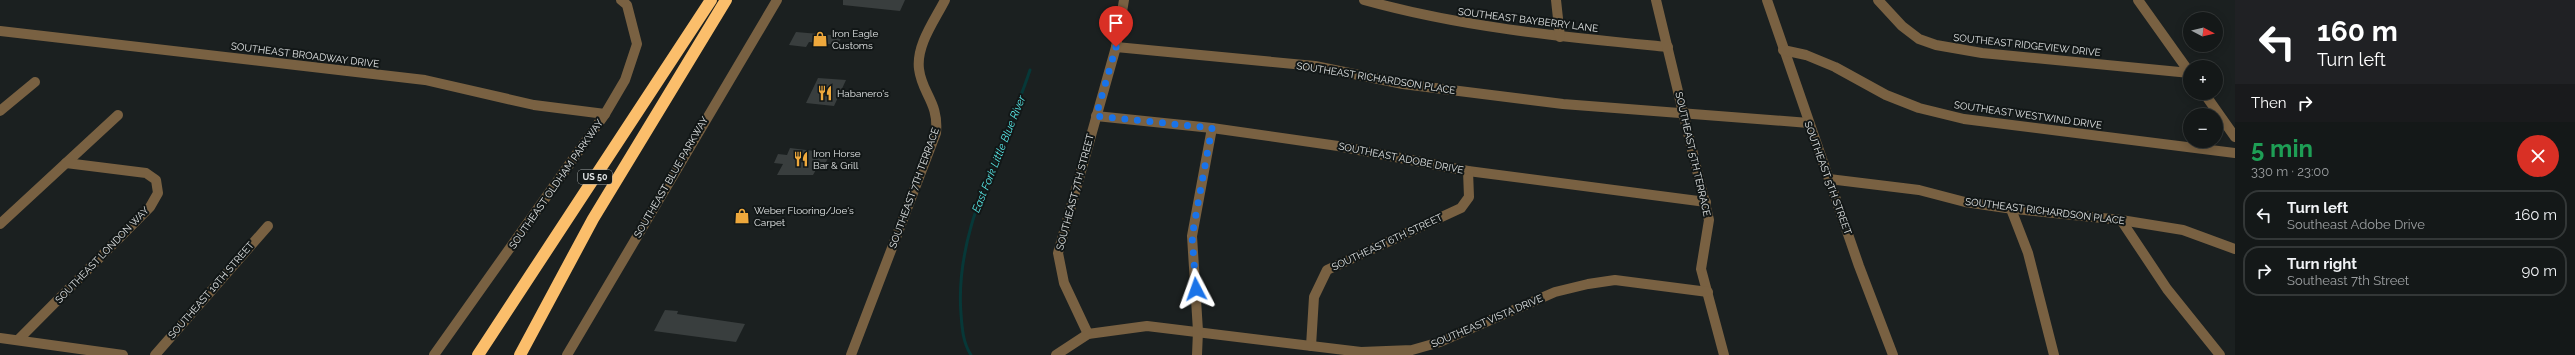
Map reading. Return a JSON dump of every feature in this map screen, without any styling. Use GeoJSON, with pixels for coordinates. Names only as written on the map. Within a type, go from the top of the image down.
{"type":"FeatureCollection","features":[{"type":"Feature","properties":{"kind":"highway","name":"US 50"},"geometry":{"type":"LineString","coordinates":[[478,355],[711,0]]}},
{"type":"Feature","properties":{"kind":"highway","name":"US 50"},"geometry":{"type":"LineString","coordinates":[[520,355],[593,219],[726,0]]}},
{"type":"Feature","properties":{"kind":"street","name":"SOUTHEAST OLDHAM PARKWAY"},"geometry":{"type":"LineString","coordinates":[[434,355],[605,114],[625,80],[636,44],[627,5],[621,0]]}},
{"type":"Feature","properties":{"kind":"street","name":"SOUTHEAST BLUE PARKWAY"},"geometry":{"type":"LineString","coordinates":[[567,355],[777,0]]}},
{"type":"Feature","properties":{"kind":"street","name":"SOUTHEAST 7TH TERRACE"},"geometry":{"type":"LineString","coordinates":[[851,355],[936,133],[937,107],[923,79],[919,60],[946,0]]}},
{"type":"Feature","properties":{"kind":"street","name":"SOUTHEAST 7TH STREET"},"geometry":{"type":"LineString","coordinates":[[1088,334],[1064,283],[1058,252],[1116,47],[1124,0]]}},
{"type":"Feature","properties":{"kind":"street","name":"SOUTHEAST BAYBERRY LANE"},"geometry":{"type":"LineString","coordinates":[[1364,0],[1390,9],[1431,18],[1560,37],[1668,47]]}},
{"type":"Feature","properties":{"kind":"street"},"geometry":{"type":"LineString","coordinates":[[1556,0],[1560,37]]}},
{"type":"Feature","properties":{"kind":"street","name":"SOUTHEAST 5TH TERRACE"},"geometry":{"type":"LineString","coordinates":[[1656,0],[1706,202],[1709,220],[1701,269],[1724,355]]}},
{"type":"Feature","properties":{"kind":"street","name":"SOUTHEAST 5TH STREET"},"geometry":{"type":"LineString","coordinates":[[1767,0],[1783,50],[1893,355]]}},
{"type":"Feature","properties":{"kind":"street","name":"SOUTHEAST RIDGEVIEW DRIVE"},"geometry":{"type":"LineString","coordinates":[[1878,0],[1902,26],[1919,39],[1936,45],[1982,52],[2183,72]]}},
{"type":"Feature","properties":{"kind":"street"},"geometry":{"type":"LineString","coordinates":[[2138,0],[2183,63]]}},
{"type":"Feature","properties":{"kind":"street","name":"SOUTHEAST BROADWAY DRIVE"},"geometry":{"type":"LineString","coordinates":[[0,31],[425,80],[534,105],[605,114]]}},
{"type":"Feature","properties":{"kind":"street","name":"SOUTHEAST RICHARDSON PLACE"},"geometry":{"type":"LineString","coordinates":[[1116,47],[1315,66],[1403,84],[1563,104],[1684,112],[1809,123]]}},
{"type":"Feature","properties":{"kind":"street","name":"SOUTHEAST WESTWIND DRIVE"},"geometry":{"type":"LineString","coordinates":[[1783,50],[1806,55],[1835,67],[1886,94],[1919,108],[1964,119],[2235,153]]}},
{"type":"Feature","properties":{"kind":"street"},"geometry":{"type":"LineString","coordinates":[[0,111],[35,82]]}},
{"type":"Feature","properties":{"kind":"street"},"geometry":{"type":"LineString","coordinates":[[2209,100],[2235,138]]}},
{"type":"Feature","properties":{"kind":"street"},"geometry":{"type":"LineString","coordinates":[[0,224],[118,115]]}},
{"type":"Feature","properties":{"kind":"street","name":"SOUTHEAST ADOBE DRIVE"},"geometry":{"type":"LineString","coordinates":[[1096,116],[1212,128],[1338,146],[1468,171],[1706,202]]}},
{"type":"Feature","properties":{"kind":"street"},"geometry":{"type":"LineString","coordinates":[[1197,355],[1198,330],[1192,236],[1212,128]]}},
{"type":"Feature","properties":{"kind":"street","name":"SOUTHEAST LONDON WAY"},"geometry":{"type":"LineString","coordinates":[[18,340],[150,207],[159,191],[159,183],[154,176],[146,173],[66,163]]}},
{"type":"Feature","properties":{"kind":"street","name":"SOUTHEAST 6TH STREET"},"geometry":{"type":"LineString","coordinates":[[1312,346],[1314,297],[1327,270],[1461,208],[1469,198],[1468,171]]}},
{"type":"Feature","properties":{"kind":"street","name":"SOUTHEAST RICHARDSON PLACE"},"geometry":{"type":"LineString","coordinates":[[1830,179],[1912,189],[1965,202],[2121,220],[2183,230],[2235,249]]}},
{"type":"Feature","properties":{"kind":"street"},"geometry":{"type":"LineString","coordinates":[[2011,208],[2028,253],[2054,355]]}},
{"type":"Feature","properties":{"kind":"street"},"geometry":{"type":"LineString","coordinates":[[2121,220],[2167,289],[2220,355]]}},
{"type":"Feature","properties":{"kind":"street","name":"SOUTHEAST 10TH STREET"},"geometry":{"type":"LineString","coordinates":[[155,355],[268,226]]}},
{"type":"Feature","properties":{"kind":"street","name":"SOUTHEAST VISTA DRIVE"},"geometry":{"type":"LineString","coordinates":[[1056,355],[1088,334],[1147,326],[1198,330],[1361,352],[1412,350],[1440,342],[1555,292],[1588,284],[1615,280],[1708,292]]}},
{"type":"Feature","properties":{"kind":"street"},"geometry":{"type":"LineString","coordinates":[[0,338],[123,355]]}},
{"type":"Feature","properties":{"kind":"building"},"geometry":{"type":"Polygon","coordinates":[[[843,0],[905,0],[900,11],[843,5],[843,0]]]}},
{"type":"Feature","properties":{"kind":"building","name":"Iron Eagle Customs"},"geometry":{"type":"Polygon","coordinates":[[[796,32],[842,36],[838,45],[809,42],[806,47],[789,45],[796,32]]]}},
{"type":"Feature","properties":{"kind":"building","name":"Habanero's"},"geometry":{"type":"Polygon","coordinates":[[[818,78],[846,80],[834,106],[806,103],[818,78]]]}},
{"type":"Feature","properties":{"kind":"building","name":"Iron Horse Bar & Grill"},"geometry":{"type":"Polygon","coordinates":[[[790,148],[830,153],[823,169],[817,168],[813,175],[777,175],[783,164],[774,163],[778,154],[787,155],[790,148]]]}},
{"type":"Feature","properties":{"kind":"building"},"geometry":{"type":"Polygon","coordinates":[[[665,310],[678,311],[677,314],[745,324],[736,342],[654,331],[665,310]]]}},
{"type":"Feature","properties":{"kind":"waterway","name":"East Fork Little Blue River"},"geometry":{"type":"LineString","coordinates":[[971,355],[962,330],[961,314],[961,282],[965,251],[983,190],[1030,70]]}},
{"type":"Feature","properties":{"kind":"place","name":"Iron Eagle Customs"},"geometry":{"type":"Point","coordinates":[820,39]}},
{"type":"Feature","properties":{"kind":"place","name":"Habanero's"},"geometry":{"type":"Point","coordinates":[825,93]}},
{"type":"Feature","properties":{"kind":"place","name":"Iron Horse Bar & Grill"},"geometry":{"type":"Point","coordinates":[801,159]}},
{"type":"Feature","properties":{"kind":"place","name":"Weber Flooring/Joe's Carpet"},"geometry":{"type":"Point","coordinates":[742,216]}},
{"type":"Feature","properties":{"kind":"route"},"geometry":{"type":"LineString","coordinates":[[1116,47],[1096,116],[1212,128],[1201,180],[1192,236],[1196,289]]}}]}
